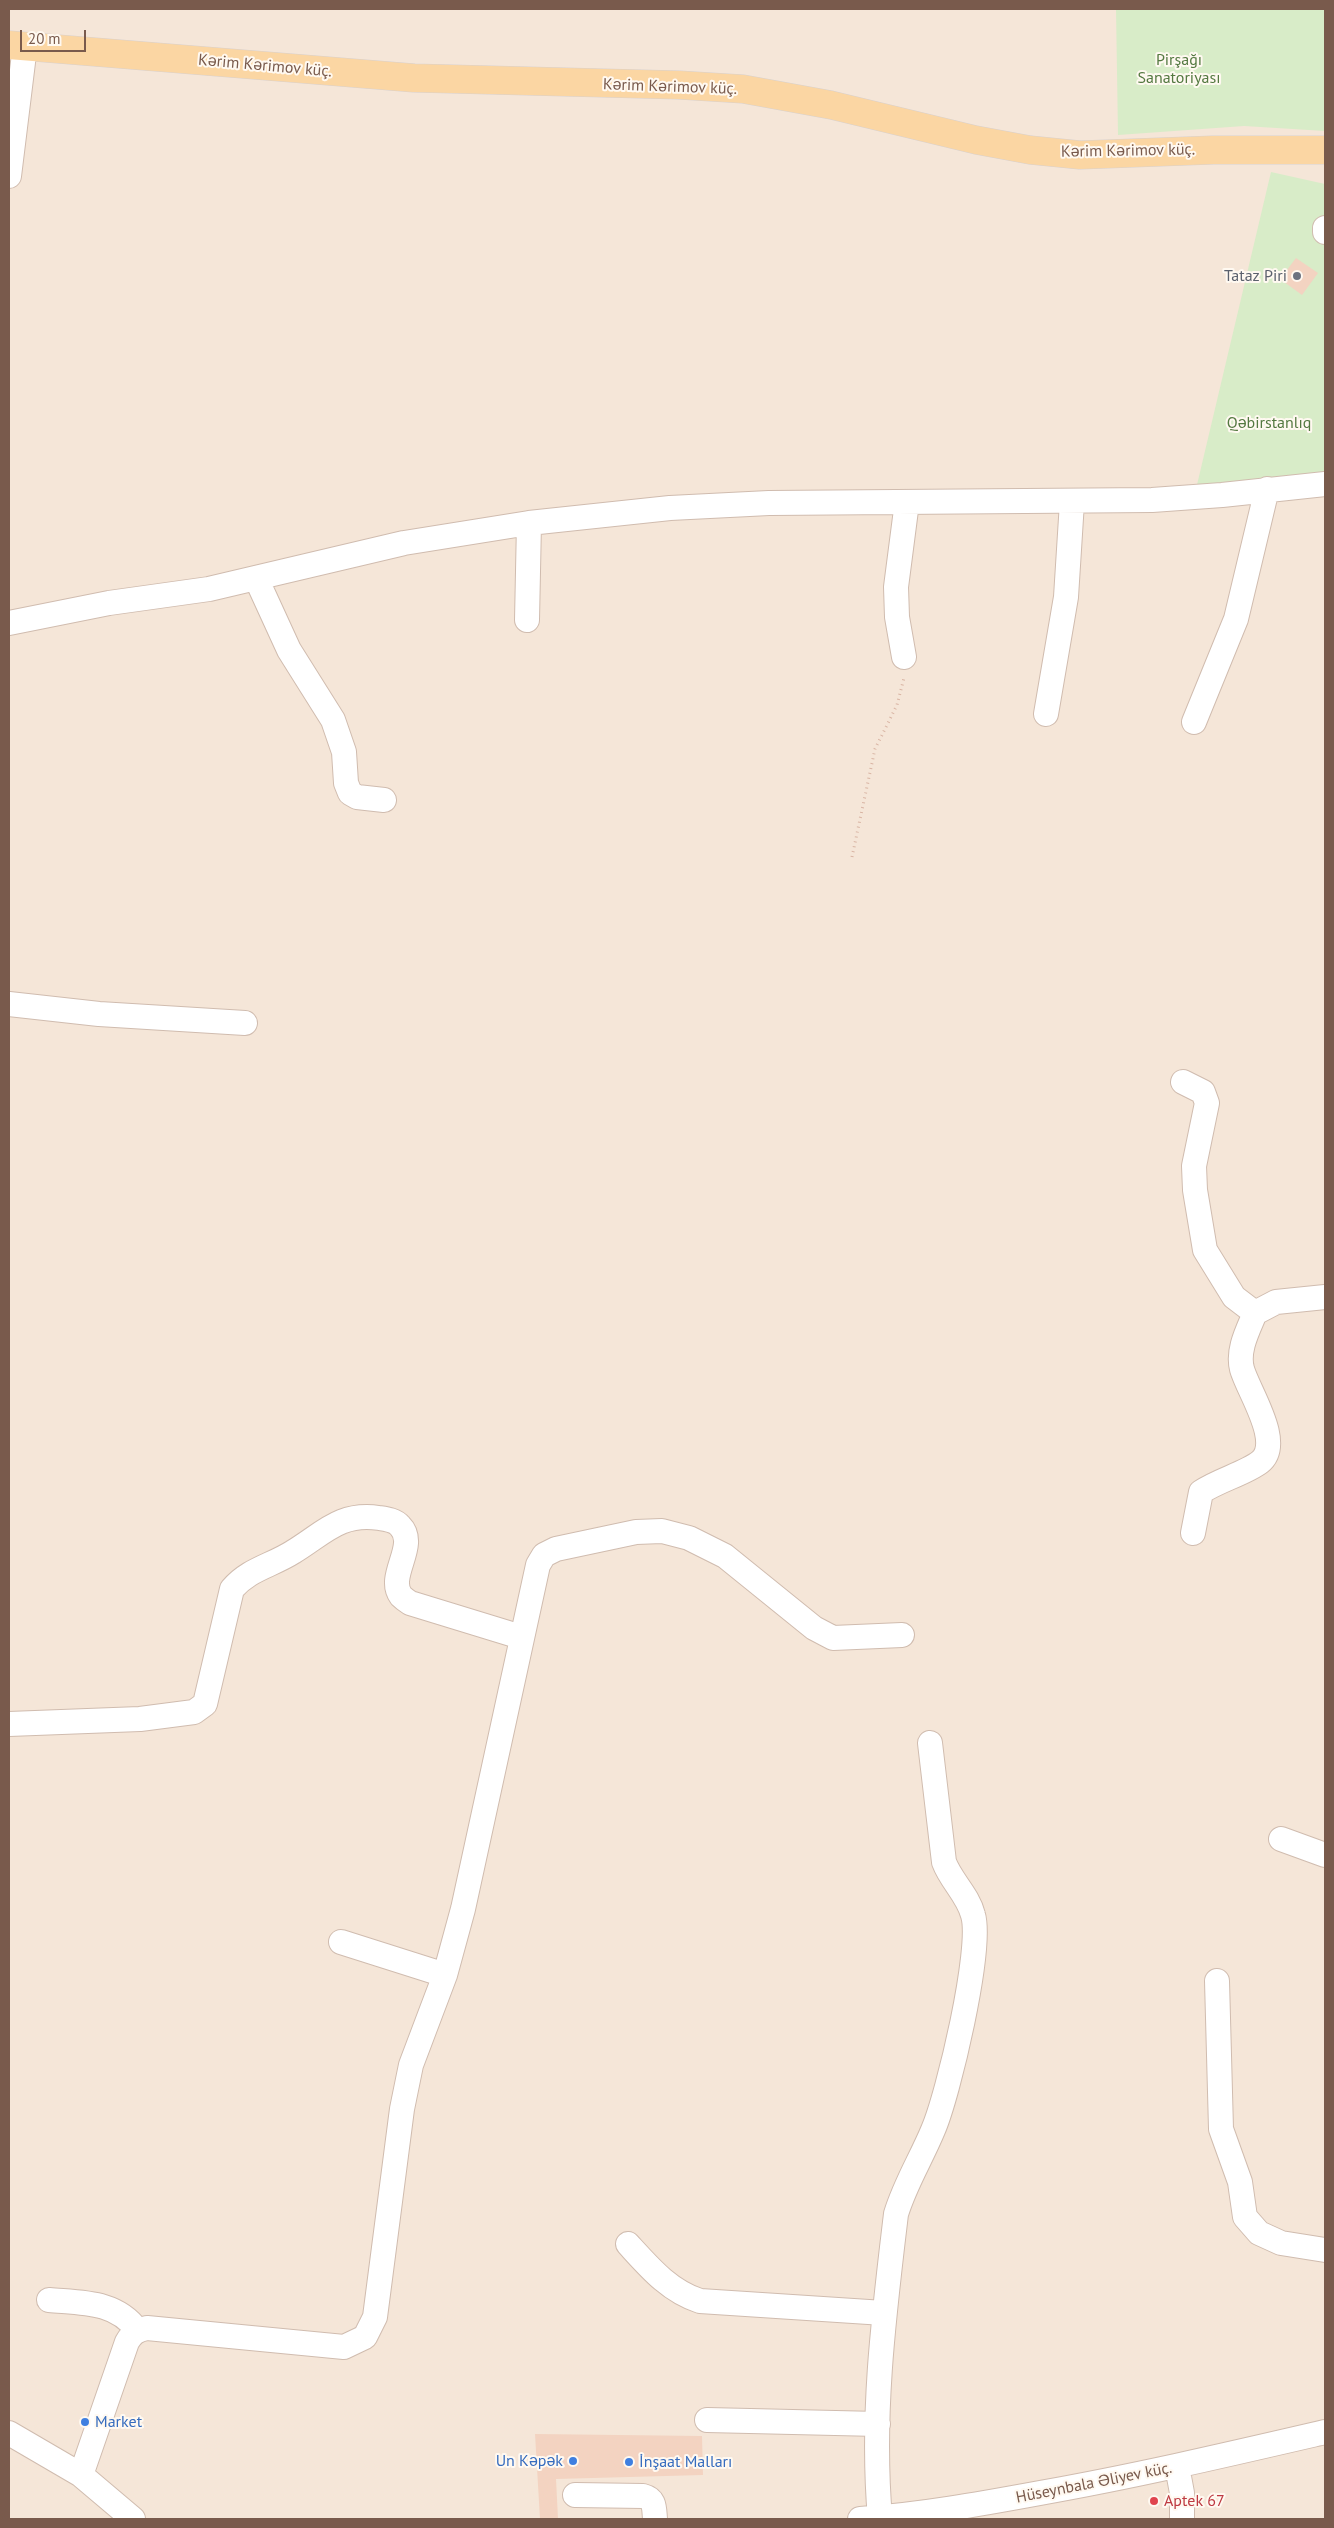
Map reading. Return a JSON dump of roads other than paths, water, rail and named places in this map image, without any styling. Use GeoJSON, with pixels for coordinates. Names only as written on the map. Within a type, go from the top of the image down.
{"type":"FeatureCollection","features":[{"type":"Feature","properties":{"kind":"main road","name":"Kərim Kərimov küç."},"geometry":{"type":"LineString","coordinates":[[17,46],[414,78],[679,85],[743,89],[831,105],[976,140],[1030,150],[1080,155],[1213,150],[1325,150]]}},
{"type":"Feature","properties":{"kind":"street"},"geometry":{"type":"LineString","coordinates":[[9,176],[17,46]]}},
{"type":"Feature","properties":{"kind":"street"},"geometry":{"type":"LineString","coordinates":[[9,623],[91,606],[209,589],[404,543],[529,523],[670,508],[769,503],[1072,502],[1222,495],[1325,484]]}},
{"type":"Feature","properties":{"kind":"street"},"geometry":{"type":"LineString","coordinates":[[1194,722],[1236,619],[1267,490]]}},
{"type":"Feature","properties":{"kind":"street"},"geometry":{"type":"LineString","coordinates":[[904,657],[897,617],[896,587],[907,502]]}},
{"type":"Feature","properties":{"kind":"street"},"geometry":{"type":"LineString","coordinates":[[1046,714],[1066,597],[1072,502]]}},
{"type":"Feature","properties":{"kind":"street"},"geometry":{"type":"LineString","coordinates":[[528,620],[529,523]]}},
{"type":"Feature","properties":{"kind":"street"},"geometry":{"type":"LineString","coordinates":[[256,578],[289,650],[334,720],[344,752],[346,783],[350,793],[357,798],[384,800]]}},
{"type":"Feature","properties":{"kind":"street"},"geometry":{"type":"LineString","coordinates":[[9,1004],[99,1014],[245,1023]]}},
{"type":"Feature","properties":{"kind":"street"},"geometry":{"type":"LineString","coordinates":[[1184,1082],[1203,1092],[1207,1103],[1194,1166],[1195,1190],[1205,1250],[1234,1297],[1255,1313]]}},
{"type":"Feature","properties":{"kind":"street"},"geometry":{"type":"LineString","coordinates":[[1193,1533],[1202,1492],[1215,1483],[1261,1462],[1267,1449],[1268,1432],[1242,1368],[1241,1349],[1255,1313],[1276,1302],[1325,1297]]}},
{"type":"Feature","properties":{"kind":"street"},"geometry":{"type":"LineString","coordinates":[[9,1724],[140,1719],[194,1712],[205,1704],[232,1590],[242,1577],[293,1552],[327,1527],[344,1520],[374,1517],[391,1520],[401,1526],[406,1538],[398,1584],[400,1595],[410,1603],[521,1637]]}},
{"type":"Feature","properties":{"kind":"street"},"geometry":{"type":"LineString","coordinates":[[81,2475],[127,2342],[130,2335],[137,2330],[147,2328],[344,2347],[365,2337],[375,2317],[402,2109],[411,2065],[445,1976],[463,1909],[521,1637],[538,1564],[544,1555],[556,1549],[636,1532],[662,1531],[689,1538],[725,1556],[814,1628],[833,1638],[902,1635]]}},
{"type":"Feature","properties":{"kind":"street"},"geometry":{"type":"LineString","coordinates":[[870,2519],[877,2481],[884,2313],[896,2214],[902,2195],[934,2130],[942,2104],[967,2000],[976,1928],[967,1900],[948,1874],[944,1862],[930,1743]]}},
{"type":"Feature","properties":{"kind":"street"},"geometry":{"type":"LineString","coordinates":[[1281,1839],[1325,1855]]}},
{"type":"Feature","properties":{"kind":"street"},"geometry":{"type":"LineString","coordinates":[[340,1942],[445,1976]]}},
{"type":"Feature","properties":{"kind":"street"},"geometry":{"type":"LineString","coordinates":[[1217,1982],[1221,2129],[1240,2182],[1245,2217],[1259,2233],[1281,2243],[1325,2250]]}},
{"type":"Feature","properties":{"kind":"street"},"geometry":{"type":"LineString","coordinates":[[628,2244],[656,2274],[682,2295],[700,2301],[884,2313]]}},
{"type":"Feature","properties":{"kind":"street"},"geometry":{"type":"LineString","coordinates":[[49,2300],[108,2307],[130,2319],[137,2330]]}},
{"type":"Feature","properties":{"kind":"street"},"geometry":{"type":"LineString","coordinates":[[707,2420],[878,2424]]}},
{"type":"Feature","properties":{"kind":"street","name":"Hüseynbala Əliyev küç."},"geometry":{"type":"LineString","coordinates":[[870,2519],[977,2505],[1177,2466],[1325,2432]]}},
{"type":"Feature","properties":{"kind":"street"},"geometry":{"type":"LineString","coordinates":[[9,2433],[81,2475],[133,2519]]}},
{"type":"Feature","properties":{"kind":"street"},"geometry":{"type":"LineString","coordinates":[[1177,2466],[1182,2493],[1182,2519]]}},
{"type":"Feature","properties":{"kind":"street"},"geometry":{"type":"LineString","coordinates":[[575,2495],[642,2496],[650,2498],[653,2503],[655,2519]]}},
{"type":"Feature","properties":{"kind":"place","name":"Tataz Piri"},"geometry":{"type":"Point","coordinates":[1297,276]}},
{"type":"Feature","properties":{"kind":"place","name":"Market"},"geometry":{"type":"Point","coordinates":[85,2422]}},
{"type":"Feature","properties":{"kind":"place","name":"Un Kəpək"},"geometry":{"type":"Point","coordinates":[573,2461]}},
{"type":"Feature","properties":{"kind":"place","name":"İnşaat Malları"},"geometry":{"type":"Point","coordinates":[629,2462]}},
{"type":"Feature","properties":{"kind":"place","name":"Aptek 67"},"geometry":{"type":"Point","coordinates":[1154,2501]}},
{"type":"Feature","properties":{"kind":"park label","name":"Pirşağı Sanatoriyası"},"geometry":{"type":"Point","coordinates":[1179,69]}},
{"type":"Feature","properties":{"kind":"park label","name":"Qəbirstanlıq"},"geometry":{"type":"Point","coordinates":[1269,423]}}]}
